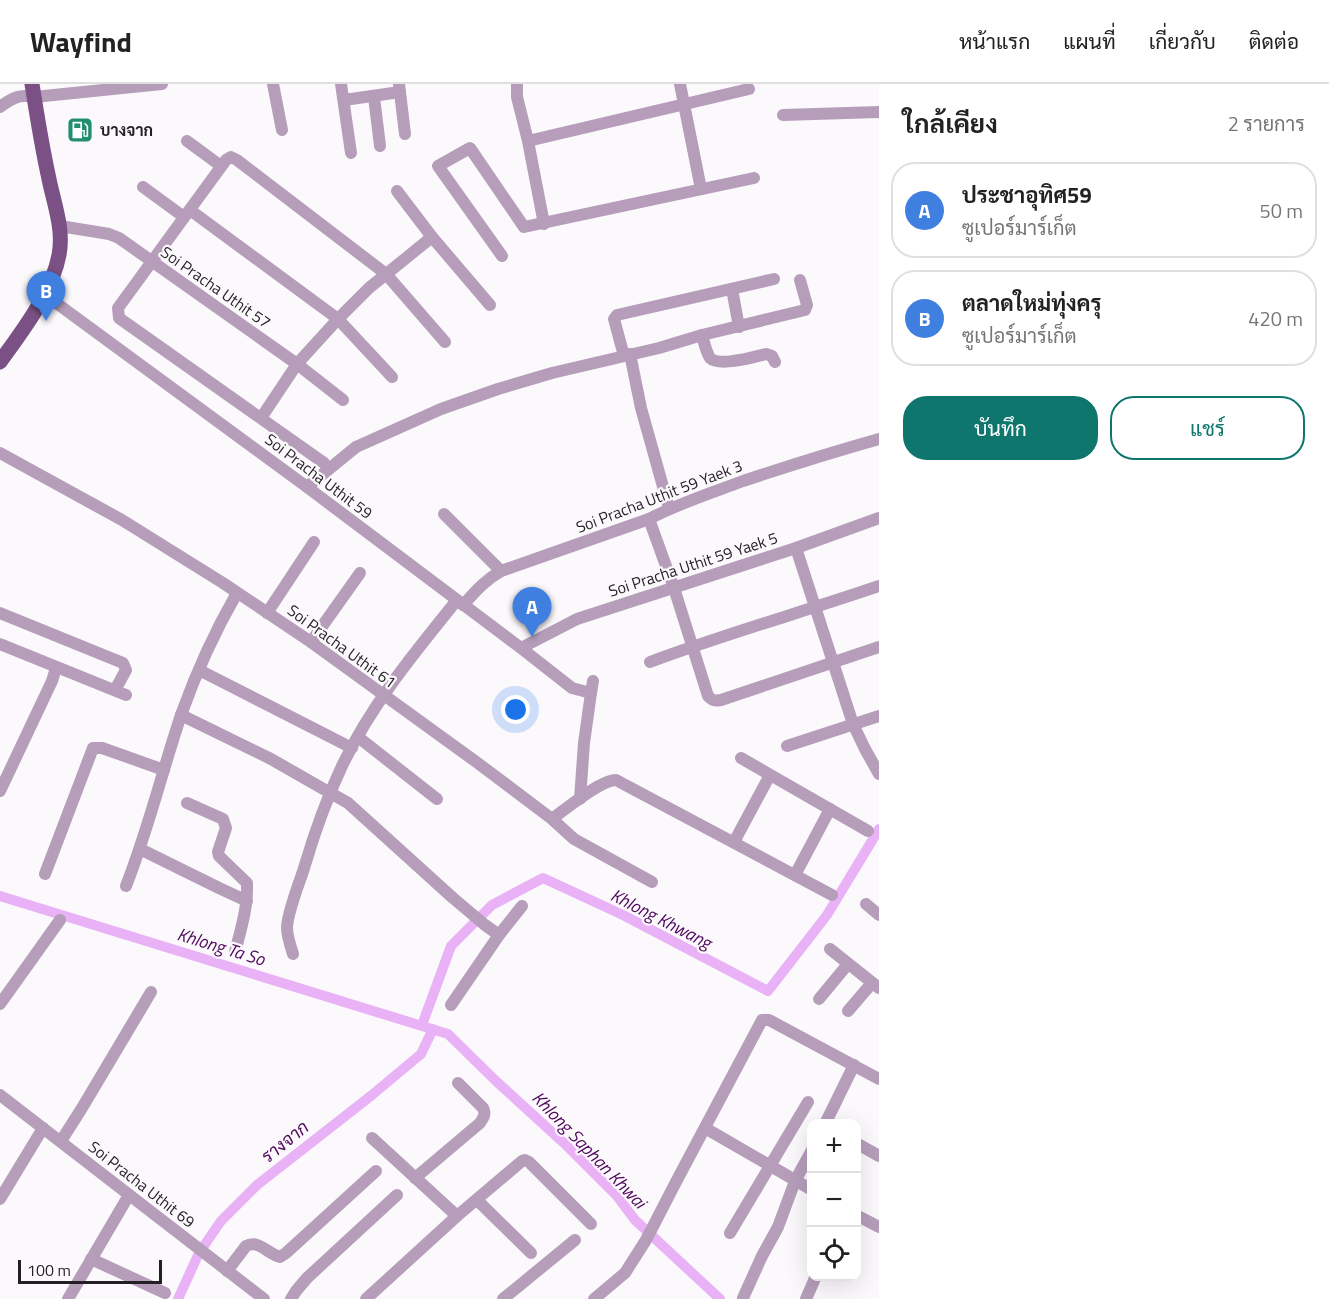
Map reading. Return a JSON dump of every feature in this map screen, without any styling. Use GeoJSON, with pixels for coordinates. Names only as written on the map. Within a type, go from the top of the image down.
{"type":"FeatureCollection","features":[{"type":"Feature","properties":{"kind":"main road"},"geometry":{"type":"LineString","coordinates":[[2,355],[44,294],[54,272],[61,243],[60,226],[33,91]]}},
{"type":"Feature","properties":{"kind":"street"},"geometry":{"type":"LineString","coordinates":[[0,108],[16,96],[26,95],[33,91],[162,84]]}},
{"type":"Feature","properties":{"kind":"street"},"geometry":{"type":"LineString","coordinates":[[273,84],[282,130]]}},
{"type":"Feature","properties":{"kind":"street"},"geometry":{"type":"LineString","coordinates":[[341,84],[351,153]]}},
{"type":"Feature","properties":{"kind":"street"},"geometry":{"type":"LineString","coordinates":[[517,84],[544,224]]}},
{"type":"Feature","properties":{"kind":"street"},"geometry":{"type":"LineString","coordinates":[[680,84],[701,189]]}},
{"type":"Feature","properties":{"kind":"street"},"geometry":{"type":"LineString","coordinates":[[344,100],[374,97],[399,88],[405,134]]}},
{"type":"Feature","properties":{"kind":"street"},"geometry":{"type":"LineString","coordinates":[[528,141],[749,89]]}},
{"type":"Feature","properties":{"kind":"street"},"geometry":{"type":"LineString","coordinates":[[374,97],[380,146]]}},
{"type":"Feature","properties":{"kind":"street"},"geometry":{"type":"LineString","coordinates":[[783,115],[879,112]]}},
{"type":"Feature","properties":{"kind":"street"},"geometry":{"type":"LineString","coordinates":[[188,141],[221,166]]}},
{"type":"Feature","properties":{"kind":"street"},"geometry":{"type":"LineString","coordinates":[[502,256],[438,166],[470,148],[524,227],[754,178]]}},
{"type":"Feature","properties":{"kind":"street"},"geometry":{"type":"LineString","coordinates":[[324,463],[119,318],[118,308],[226,160],[231,157],[237,160],[386,274],[445,342]]}},
{"type":"Feature","properties":{"kind":"street"},"geometry":{"type":"LineString","coordinates":[[143,187],[187,213],[338,319],[392,377]]}},
{"type":"Feature","properties":{"kind":"street"},"geometry":{"type":"LineString","coordinates":[[397,191],[432,237],[490,305]]}},
{"type":"Feature","properties":{"kind":"street","name":"Soi Pracha Uthit 57"},"geometry":{"type":"LineString","coordinates":[[60,226],[114,236],[297,364],[343,400]]}},
{"type":"Feature","properties":{"kind":"street"},"geometry":{"type":"LineString","coordinates":[[261,418],[297,364],[338,319],[369,288],[432,237]]}},
{"type":"Feature","properties":{"kind":"street"},"geometry":{"type":"LineString","coordinates":[[669,508],[627,355],[614,318],[617,315],[774,279]]}},
{"type":"Feature","properties":{"kind":"street"},"geometry":{"type":"LineString","coordinates":[[307,487],[356,447],[441,409],[552,373],[805,310],[807,305],[800,280]]}},
{"type":"Feature","properties":{"kind":"street"},"geometry":{"type":"LineString","coordinates":[[732,289],[739,327]]}},
{"type":"Feature","properties":{"kind":"street","name":"Soi Pracha Uthit 59"},"geometry":{"type":"LineString","coordinates":[[44,294],[307,487],[572,688],[592,687],[584,742],[580,799]]}},
{"type":"Feature","properties":{"kind":"street"},"geometry":{"type":"LineString","coordinates":[[702,335],[709,356],[714,361],[722,363],[766,354],[772,356],[775,362]]}},
{"type":"Feature","properties":{"kind":"street","name":"Soi Pracha Uthit 59 Yaek 3"},"geometry":{"type":"LineString","coordinates":[[292,954],[287,925],[318,822],[342,767],[383,695],[419,648],[460,602],[490,577],[501,572],[649,519],[669,508],[806,460],[879,439]]}},
{"type":"Feature","properties":{"kind":"street","name":"Soi Pracha Uthit 61"},"geometry":{"type":"LineString","coordinates":[[0,453],[122,520],[237,593],[311,642],[552,819],[574,839],[652,882]]}},
{"type":"Feature","properties":{"kind":"street"},"geometry":{"type":"LineString","coordinates":[[444,514],[501,572]]}},
{"type":"Feature","properties":{"kind":"street","name":"Soi Pracha Uthit 59 Yaek 5"},"geometry":{"type":"LineString","coordinates":[[521,648],[577,619],[796,548],[879,518]]}},
{"type":"Feature","properties":{"kind":"street"},"geometry":{"type":"LineString","coordinates":[[649,519],[674,588],[708,696],[714,701],[879,647]]}},
{"type":"Feature","properties":{"kind":"street"},"geometry":{"type":"LineString","coordinates":[[267,613],[314,542]]}},
{"type":"Feature","properties":{"kind":"street"},"geometry":{"type":"LineString","coordinates":[[796,548],[853,724],[879,774]]}},
{"type":"Feature","properties":{"kind":"street"},"geometry":{"type":"LineString","coordinates":[[311,642],[360,573]]}},
{"type":"Feature","properties":{"kind":"street"},"geometry":{"type":"LineString","coordinates":[[650,662],[879,585]]}},
{"type":"Feature","properties":{"kind":"street"},"geometry":{"type":"LineString","coordinates":[[126,886],[140,849],[181,715],[199,670],[237,593]]}},
{"type":"Feature","properties":{"kind":"street"},"geometry":{"type":"LineString","coordinates":[[0,613],[123,663],[126,670],[121,693],[0,644]]}},
{"type":"Feature","properties":{"kind":"street"},"geometry":{"type":"LineString","coordinates":[[0,791],[56,668]]}},
{"type":"Feature","properties":{"kind":"street"},"geometry":{"type":"LineString","coordinates":[[199,670],[355,742],[437,799]]}},
{"type":"Feature","properties":{"kind":"street"},"geometry":{"type":"LineString","coordinates":[[181,715],[271,759],[348,804],[473,915],[500,935]]}},
{"type":"Feature","properties":{"kind":"street"},"geometry":{"type":"LineString","coordinates":[[787,746],[879,716]]}},
{"type":"Feature","properties":{"kind":"street"},"geometry":{"type":"LineString","coordinates":[[45,874],[93,748],[102,748],[164,770]]}},
{"type":"Feature","properties":{"kind":"street"},"geometry":{"type":"LineString","coordinates":[[741,758],[868,831]]}},
{"type":"Feature","properties":{"kind":"street"},"geometry":{"type":"LineString","coordinates":[[734,842],[770,775]]}},
{"type":"Feature","properties":{"kind":"street"},"geometry":{"type":"LineString","coordinates":[[552,819],[606,782],[616,780],[832,895]]}},
{"type":"Feature","properties":{"kind":"street"},"geometry":{"type":"LineString","coordinates":[[187,803],[223,819],[226,824],[225,832],[218,852],[222,861],[247,884],[247,901],[235,952]]}},
{"type":"Feature","properties":{"kind":"street"},"geometry":{"type":"LineString","coordinates":[[795,875],[830,809]]}},
{"type":"Feature","properties":{"kind":"street"},"geometry":{"type":"LineString","coordinates":[[140,849],[247,901]]}},
{"type":"Feature","properties":{"kind":"street"},"geometry":{"type":"LineString","coordinates":[[866,904],[879,915]]}},
{"type":"Feature","properties":{"kind":"street"},"geometry":{"type":"LineString","coordinates":[[451,1005],[522,906]]}},
{"type":"Feature","properties":{"kind":"street"},"geometry":{"type":"LineString","coordinates":[[0,1004],[60,920]]}},
{"type":"Feature","properties":{"kind":"street"},"geometry":{"type":"LineString","coordinates":[[830,950],[876,985],[848,1011]]}},
{"type":"Feature","properties":{"kind":"street"},"geometry":{"type":"LineString","coordinates":[[819,999],[848,964]]}},
{"type":"Feature","properties":{"kind":"street"},"geometry":{"type":"LineString","coordinates":[[61,1141],[151,992]]}},
{"type":"Feature","properties":{"kind":"street"},"geometry":{"type":"LineString","coordinates":[[594,1299],[626,1274],[760,1023],[765,1019],[879,1079]]}},
{"type":"Feature","properties":{"kind":"street"},"geometry":{"type":"LineString","coordinates":[[827,1119],[854,1065]]}},
{"type":"Feature","properties":{"kind":"street"},"geometry":{"type":"LineString","coordinates":[[415,1178],[484,1118],[483,1108],[458,1083]]}},
{"type":"Feature","properties":{"kind":"street","name":"Soi Pracha Uthit 69"},"geometry":{"type":"LineString","coordinates":[[0,1095],[264,1299]]}},
{"type":"Feature","properties":{"kind":"street"},"geometry":{"type":"LineString","coordinates":[[730,1233],[808,1102]]}},
{"type":"Feature","properties":{"kind":"street"},"geometry":{"type":"LineString","coordinates":[[0,1199],[43,1128]]}},
{"type":"Feature","properties":{"kind":"street"},"geometry":{"type":"LineString","coordinates":[[705,1128],[807,1187]]}},
{"type":"Feature","properties":{"kind":"street"},"geometry":{"type":"LineString","coordinates":[[372,1138],[457,1216]]}},
{"type":"Feature","properties":{"kind":"street"},"geometry":{"type":"LineString","coordinates":[[861,1146],[879,1155]]}},
{"type":"Feature","properties":{"kind":"street"},"geometry":{"type":"LineString","coordinates":[[743,1298],[778,1227],[795,1181],[807,1159]]}},
{"type":"Feature","properties":{"kind":"street"},"geometry":{"type":"LineString","coordinates":[[366,1299],[457,1216],[522,1161],[529,1162],[591,1224]]}},
{"type":"Feature","properties":{"kind":"street"},"geometry":{"type":"LineString","coordinates":[[227,1270],[249,1243],[280,1257],[376,1171]]}},
{"type":"Feature","properties":{"kind":"street"},"geometry":{"type":"LineString","coordinates":[[68,1299],[129,1195]]}},
{"type":"Feature","properties":{"kind":"street"},"geometry":{"type":"LineString","coordinates":[[291,1299],[307,1278],[397,1195]]}},
{"type":"Feature","properties":{"kind":"street"},"geometry":{"type":"LineString","coordinates":[[477,1200],[531,1253]]}},
{"type":"Feature","properties":{"kind":"street"},"geometry":{"type":"LineString","coordinates":[[861,1218],[879,1227]]}},
{"type":"Feature","properties":{"kind":"street"},"geometry":{"type":"LineString","coordinates":[[502,1299],[575,1240]]}},
{"type":"Feature","properties":{"kind":"street"},"geometry":{"type":"LineString","coordinates":[[91,1259],[165,1293]]}},
{"type":"Feature","properties":{"kind":"street"},"geometry":{"type":"LineString","coordinates":[[806,1299],[814,1281]]}},
{"type":"Feature","properties":{"kind":"waterway","name":"Khlong Khwang"},"geometry":{"type":"LineString","coordinates":[[422,1025],[451,946],[492,905],[543,878],[623,915],[768,991],[827,915],[879,829]]}},
{"type":"Feature","properties":{"kind":"waterway","name":"Khlong Ta So"},"geometry":{"type":"LineString","coordinates":[[0,896],[448,1034],[565,1144],[617,1196],[635,1220],[720,1299]]}},
{"type":"Feature","properties":{"kind":"waterway","name":"รางจาก"},"geometry":{"type":"LineString","coordinates":[[178,1299],[199,1253],[221,1221],[257,1185],[421,1054],[433,1029]]}},
{"type":"Feature","properties":{"kind":"place","name":"บางจาก"},"geometry":{"type":"Point","coordinates":[80,130]}},
{"type":"Feature","properties":{"kind":"place","name":"ตลาดใหม่ทุ่งครุ"},"geometry":{"type":"Point","coordinates":[46,321]}},
{"type":"Feature","properties":{"kind":"place","name":"ประชาอุทิศ59"},"geometry":{"type":"Point","coordinates":[532,637]}},
{"type":"Feature","properties":{"kind":"water label","name":"Khlong Saphan Khwai"},"geometry":{"type":"Point","coordinates":[589,1150]}}]}
